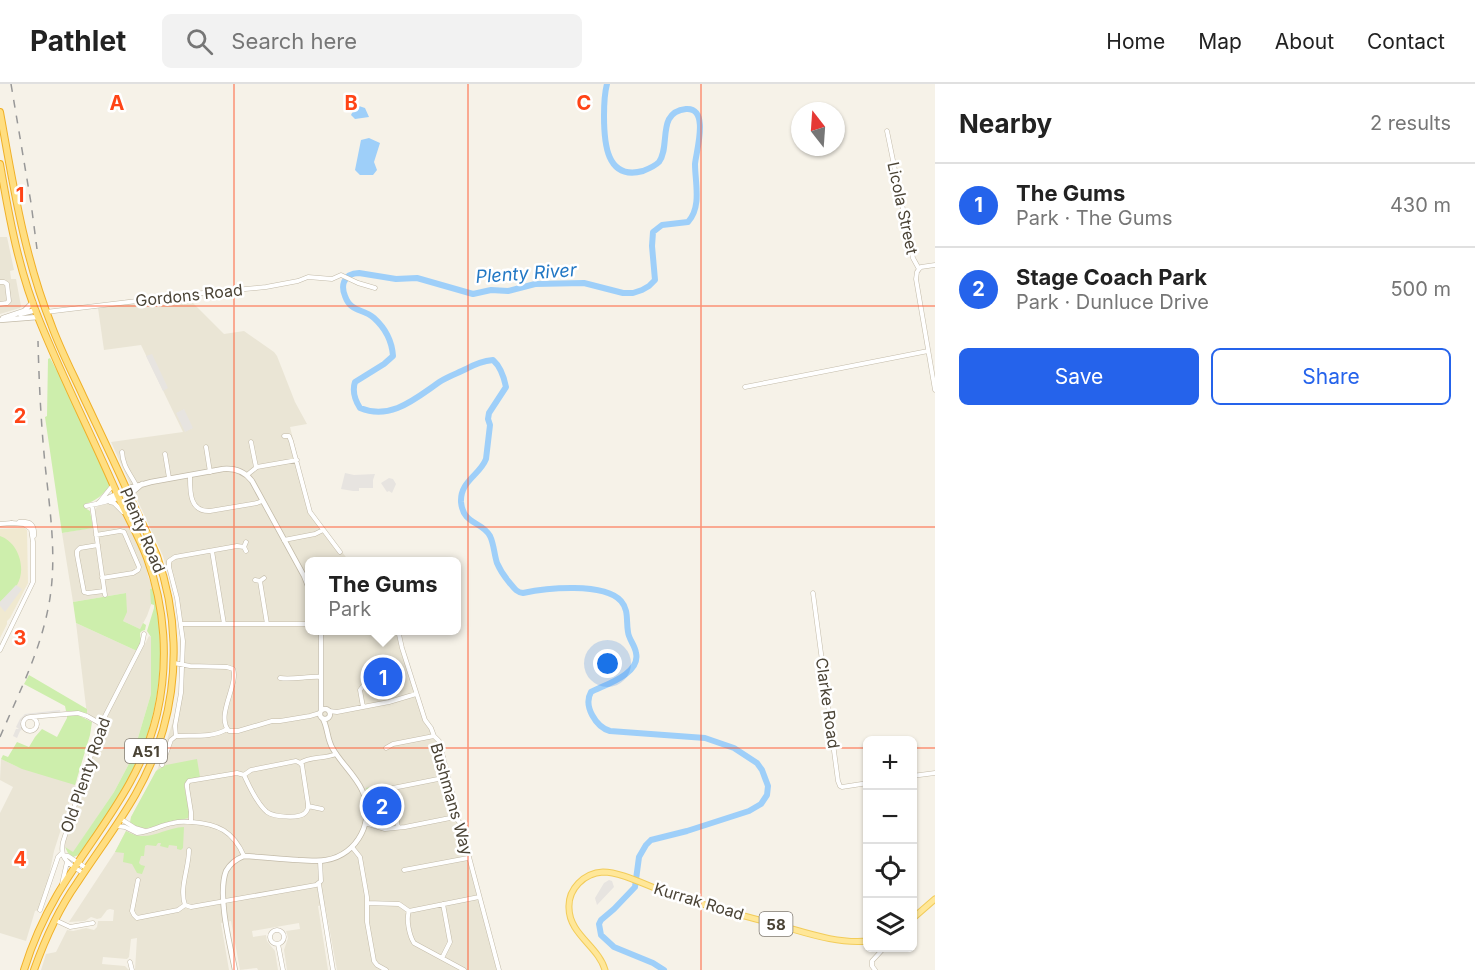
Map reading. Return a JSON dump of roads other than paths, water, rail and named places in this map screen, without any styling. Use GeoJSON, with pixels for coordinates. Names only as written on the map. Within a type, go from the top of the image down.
{"type":"FeatureCollection","features":[{"type":"Feature","properties":{"kind":"highway","name":"Plenty Road"},"geometry":{"type":"LineString","coordinates":[[0,112],[21,226],[31,267],[46,312],[152,544],[165,585],[172,619],[173,666],[169,704],[159,744],[144,781],[54,920],[34,970]]}},
{"type":"Feature","properties":{"kind":"highway","name":"Plenty Road"},"geometry":{"type":"LineString","coordinates":[[0,164],[23,272],[37,314],[147,557],[157,590],[164,652],[158,713],[146,751],[133,779],[60,890],[40,928],[24,970]]}},
{"type":"Feature","properties":{"kind":"highway","name":"Gordons Road"},"geometry":{"type":"LineString","coordinates":[[37,314],[46,312]]}},
{"type":"Feature","properties":{"kind":"highway"},"geometry":{"type":"LineString","coordinates":[[118,495],[127,491]]}},
{"type":"Feature","properties":{"kind":"highway"},"geometry":{"type":"LineString","coordinates":[[105,824],[114,819],[121,819]]}},
{"type":"Feature","properties":{"kind":"main road","name":"Kurrak Road"},"geometry":{"type":"LineString","coordinates":[[606,970],[600,957],[573,924],[569,910],[575,886],[591,875],[606,872],[708,906],[830,939],[863,941]]}},
{"type":"Feature","properties":{"kind":"main road"},"geometry":{"type":"LineString","coordinates":[[917,915],[935,899]]}},
{"type":"Feature","properties":{"kind":"street","name":"Licola Street"},"geometry":{"type":"LineString","coordinates":[[887,131],[913,258],[919,269],[916,272],[916,279],[935,390]]}},
{"type":"Feature","properties":{"kind":"street"},"geometry":{"type":"LineString","coordinates":[[919,269],[935,265]]}},
{"type":"Feature","properties":{"kind":"street","name":"Gordons Road"},"geometry":{"type":"LineString","coordinates":[[46,312],[266,287],[291,283],[308,277],[332,279],[341,275],[375,288]]}},
{"type":"Feature","properties":{"kind":"street"},"geometry":{"type":"LineString","coordinates":[[0,282],[7,284],[9,301],[0,304]]}},
{"type":"Feature","properties":{"kind":"street"},"geometry":{"type":"LineString","coordinates":[[0,319],[24,311],[33,302]]}},
{"type":"Feature","properties":{"kind":"street","name":"Gordons Road"},"geometry":{"type":"LineString","coordinates":[[0,319],[37,314]]}},
{"type":"Feature","properties":{"kind":"street"},"geometry":{"type":"LineString","coordinates":[[745,387],[928,351]]}},
{"type":"Feature","properties":{"kind":"street"},"geometry":{"type":"LineString","coordinates":[[284,436],[288,436],[291,440],[310,512],[340,552]]}},
{"type":"Feature","properties":{"kind":"street"},"geometry":{"type":"LineString","coordinates":[[251,442],[256,468]]}},
{"type":"Feature","properties":{"kind":"street"},"geometry":{"type":"LineString","coordinates":[[206,447],[210,471]]}},
{"type":"Feature","properties":{"kind":"street","name":"Plenty Road"},"geometry":{"type":"LineString","coordinates":[[122,452],[123,463],[137,487]]}},
{"type":"Feature","properties":{"kind":"street"},"geometry":{"type":"LineString","coordinates":[[165,454],[169,478]]}},
{"type":"Feature","properties":{"kind":"street"},"geometry":{"type":"LineString","coordinates":[[248,476],[256,468],[297,460]]}},
{"type":"Feature","properties":{"kind":"street"},"geometry":{"type":"LineString","coordinates":[[127,491],[142,484],[169,478],[210,471],[231,469],[239,471],[248,476],[305,579]]}},
{"type":"Feature","properties":{"kind":"street"},"geometry":{"type":"LineString","coordinates":[[188,475],[194,504],[203,511],[262,500]]}},
{"type":"Feature","properties":{"kind":"street"},"geometry":{"type":"LineString","coordinates":[[100,502],[113,484]]}},
{"type":"Feature","properties":{"kind":"street"},"geometry":{"type":"LineString","coordinates":[[100,502],[108,501],[118,495]]}},
{"type":"Feature","properties":{"kind":"street"},"geometry":{"type":"LineString","coordinates":[[86,506],[118,495]]}},
{"type":"Feature","properties":{"kind":"street"},"geometry":{"type":"LineString","coordinates":[[108,501],[128,516]]}},
{"type":"Feature","properties":{"kind":"street"},"geometry":{"type":"LineString","coordinates":[[92,505],[98,544],[102,578],[105,593],[88,593],[83,589],[77,552],[79,548],[98,544]]}},
{"type":"Feature","properties":{"kind":"street"},"geometry":{"type":"LineString","coordinates":[[0,524],[30,525],[33,542],[33,582],[0,648]]}},
{"type":"Feature","properties":{"kind":"street"},"geometry":{"type":"LineString","coordinates":[[284,540],[315,534],[322,530]]}},
{"type":"Feature","properties":{"kind":"street"},"geometry":{"type":"LineString","coordinates":[[96,535],[124,532],[139,567],[136,572],[102,578]]}},
{"type":"Feature","properties":{"kind":"street"},"geometry":{"type":"LineString","coordinates":[[176,736],[175,729],[181,693],[183,641],[177,598],[168,561],[175,557],[245,547]]}},
{"type":"Feature","properties":{"kind":"street"},"geometry":{"type":"LineString","coordinates":[[212,551],[224,624]]}},
{"type":"Feature","properties":{"kind":"street"},"geometry":{"type":"LineString","coordinates":[[260,580],[267,624]]}},
{"type":"Feature","properties":{"kind":"street","name":"Clarke Road"},"geometry":{"type":"LineString","coordinates":[[813,593],[838,781],[842,787],[863,784]]}},
{"type":"Feature","properties":{"kind":"street"},"geometry":{"type":"LineString","coordinates":[[181,624],[305,625]]}},
{"type":"Feature","properties":{"kind":"street","name":"Old Plenty Road"},"geometry":{"type":"LineString","coordinates":[[77,865],[66,861],[62,854],[63,842],[101,724],[142,645],[144,634]]}},
{"type":"Feature","properties":{"kind":"street"},"geometry":{"type":"LineString","coordinates":[[235,970],[224,901],[224,879],[233,862],[242,857],[318,861],[336,857],[352,847],[362,834],[366,823],[367,805],[362,790],[330,744],[322,699],[320,635]]}},
{"type":"Feature","properties":{"kind":"street","name":"Bushmans Way"},"geometry":{"type":"LineString","coordinates":[[399,635],[424,720],[439,743],[457,812],[455,817],[460,824],[499,970]]}},
{"type":"Feature","properties":{"kind":"street"},"geometry":{"type":"LineString","coordinates":[[173,666],[229,667],[235,671],[226,711],[227,729]]}},
{"type":"Feature","properties":{"kind":"street"},"geometry":{"type":"LineString","coordinates":[[363,707],[360,690],[369,678],[371,670]]}},
{"type":"Feature","properties":{"kind":"street"},"geometry":{"type":"LineString","coordinates":[[280,678],[321,676]]}},
{"type":"Feature","properties":{"kind":"street"},"geometry":{"type":"LineString","coordinates":[[227,729],[234,731],[273,724],[394,701],[416,694]]}},
{"type":"Feature","properties":{"kind":"street"},"geometry":{"type":"LineString","coordinates":[[52,716],[42,721],[34,730],[30,731],[25,728],[26,718],[70,713],[81,714],[101,724]]}},
{"type":"Feature","properties":{"kind":"street"},"geometry":{"type":"LineString","coordinates":[[30,717],[36,720],[37,727]]}},
{"type":"Feature","properties":{"kind":"street"},"geometry":{"type":"LineString","coordinates":[[162,765],[171,740],[176,736],[219,734],[227,729]]}},
{"type":"Feature","properties":{"kind":"street"},"geometry":{"type":"LineString","coordinates":[[386,748],[393,744],[434,736]]}},
{"type":"Feature","properties":{"kind":"street"},"geometry":{"type":"LineString","coordinates":[[244,775],[251,770],[290,763],[300,764],[335,752]]}},
{"type":"Feature","properties":{"kind":"street"},"geometry":{"type":"LineString","coordinates":[[191,822],[187,783],[237,773],[244,775],[262,807],[270,813],[280,816],[299,816],[306,812],[308,806],[300,764]]}},
{"type":"Feature","properties":{"kind":"street"},"geometry":{"type":"LineString","coordinates":[[917,775],[935,773]]}},
{"type":"Feature","properties":{"kind":"street"},"geometry":{"type":"LineString","coordinates":[[398,828],[393,788],[448,777]]}},
{"type":"Feature","properties":{"kind":"street"},"geometry":{"type":"LineString","coordinates":[[308,806],[322,808]]}},
{"type":"Feature","properties":{"kind":"street"},"geometry":{"type":"LineString","coordinates":[[366,823],[382,829],[398,828],[455,817]]}},
{"type":"Feature","properties":{"kind":"street"},"geometry":{"type":"LineString","coordinates":[[121,819],[145,831]]}},
{"type":"Feature","properties":{"kind":"street"},"geometry":{"type":"LineString","coordinates":[[117,826],[125,827],[135,833],[172,823],[207,823],[226,831],[237,845],[242,857]]}},
{"type":"Feature","properties":{"kind":"street"},"geometry":{"type":"LineString","coordinates":[[352,847],[360,857],[374,961],[386,970]]}},
{"type":"Feature","properties":{"kind":"street"},"geometry":{"type":"LineString","coordinates":[[185,905],[183,900],[189,850]]}},
{"type":"Feature","properties":{"kind":"street","name":"Old Plenty Road"},"geometry":{"type":"LineString","coordinates":[[62,854],[68,856],[77,865]]}},
{"type":"Feature","properties":{"kind":"street","name":"Old Plenty Road"},"geometry":{"type":"LineString","coordinates":[[40,910],[58,857],[62,854]]}},
{"type":"Feature","properties":{"kind":"street"},"geometry":{"type":"LineString","coordinates":[[404,870],[468,858]]}},
{"type":"Feature","properties":{"kind":"street"},"geometry":{"type":"LineString","coordinates":[[60,890],[67,867],[66,861]]}},
{"type":"Feature","properties":{"kind":"street"},"geometry":{"type":"LineString","coordinates":[[318,861],[321,878],[318,884],[319,892],[333,970]]}},
{"type":"Feature","properties":{"kind":"street"},"geometry":{"type":"LineString","coordinates":[[77,865],[85,871]]}},
{"type":"Feature","properties":{"kind":"street"},"geometry":{"type":"LineString","coordinates":[[138,880],[132,911],[135,917],[178,910],[185,905]]}},
{"type":"Feature","properties":{"kind":"street"},"geometry":{"type":"LineString","coordinates":[[185,905],[189,907],[215,903],[318,884]]}},
{"type":"Feature","properties":{"kind":"street"},"geometry":{"type":"LineString","coordinates":[[367,903],[398,903],[409,911],[479,897]]}},
{"type":"Feature","properties":{"kind":"street"},"geometry":{"type":"LineString","coordinates":[[442,958],[450,942],[443,904]]}},
{"type":"Feature","properties":{"kind":"street"},"geometry":{"type":"LineString","coordinates":[[409,911],[407,918],[413,941],[464,970]]}},
{"type":"Feature","properties":{"kind":"street"},"geometry":{"type":"LineString","coordinates":[[54,920],[70,927],[93,923]]}},
{"type":"Feature","properties":{"kind":"street"},"geometry":{"type":"LineString","coordinates":[[278,944],[283,970]]}},
{"type":"Feature","properties":{"kind":"street"},"geometry":{"type":"LineString","coordinates":[[875,970],[872,961],[881,952]]}},
{"type":"Feature","properties":{"kind":"street"},"geometry":{"type":"LineString","coordinates":[[130,962],[132,970]]}},
{"type":"Feature","properties":{"kind":"water"},"geometry":{"type":"Polygon","coordinates":[[[356,105],[365,108],[369,117],[355,119],[351,115],[356,105]]]}},
{"type":"Feature","properties":{"kind":"water"},"geometry":{"type":"Polygon","coordinates":[[[369,138],[380,143],[374,162],[377,170],[373,175],[360,175],[355,170],[361,140],[369,138]]]}},
{"type":"Feature","properties":{"kind":"waterway","name":"Plenty River"},"geometry":{"type":"LineString","coordinates":[[607,84],[604,112],[605,137],[610,157],[614,165],[621,170],[631,173],[643,171],[659,162],[664,147],[667,123],[677,111],[693,110],[700,122],[695,164],[697,194],[695,209],[688,222],[662,225],[653,232],[655,280],[649,286],[633,293],[623,293],[584,283],[535,284],[508,291],[491,290],[473,294],[417,278],[396,279],[359,273],[347,278],[343,289],[354,308],[370,315],[381,326],[387,335],[393,356],[355,382],[354,395],[360,408],[383,412],[404,405],[444,379],[482,362],[493,360],[500,369],[506,387],[489,413],[486,459],[464,489],[462,509],[469,519],[487,531],[499,568],[519,592],[560,588],[589,589],[613,595],[624,604],[636,660],[633,667],[620,678],[591,692],[590,709],[596,721],[610,731],[705,738],[734,748],[757,763],[762,770],[768,786],[767,795],[761,804],[749,811],[651,840],[639,857],[635,887],[599,924],[601,935],[614,947],[664,970]]}},
{"type":"Feature","properties":{"kind":"railway"},"geometry":{"type":"LineString","coordinates":[[11,84],[37,249]]}},
{"type":"Feature","properties":{"kind":"railway"},"geometry":{"type":"LineString","coordinates":[[0,737],[39,642],[51,591],[53,555],[42,433],[38,341]]}},
{"type":"Feature","properties":{"kind":"place","name":"The Gums"},"geometry":{"type":"Point","coordinates":[383,677]}},
{"type":"Feature","properties":{"kind":"place","name":"Stage Coach Park"},"geometry":{"type":"Point","coordinates":[382,806]}}]}
